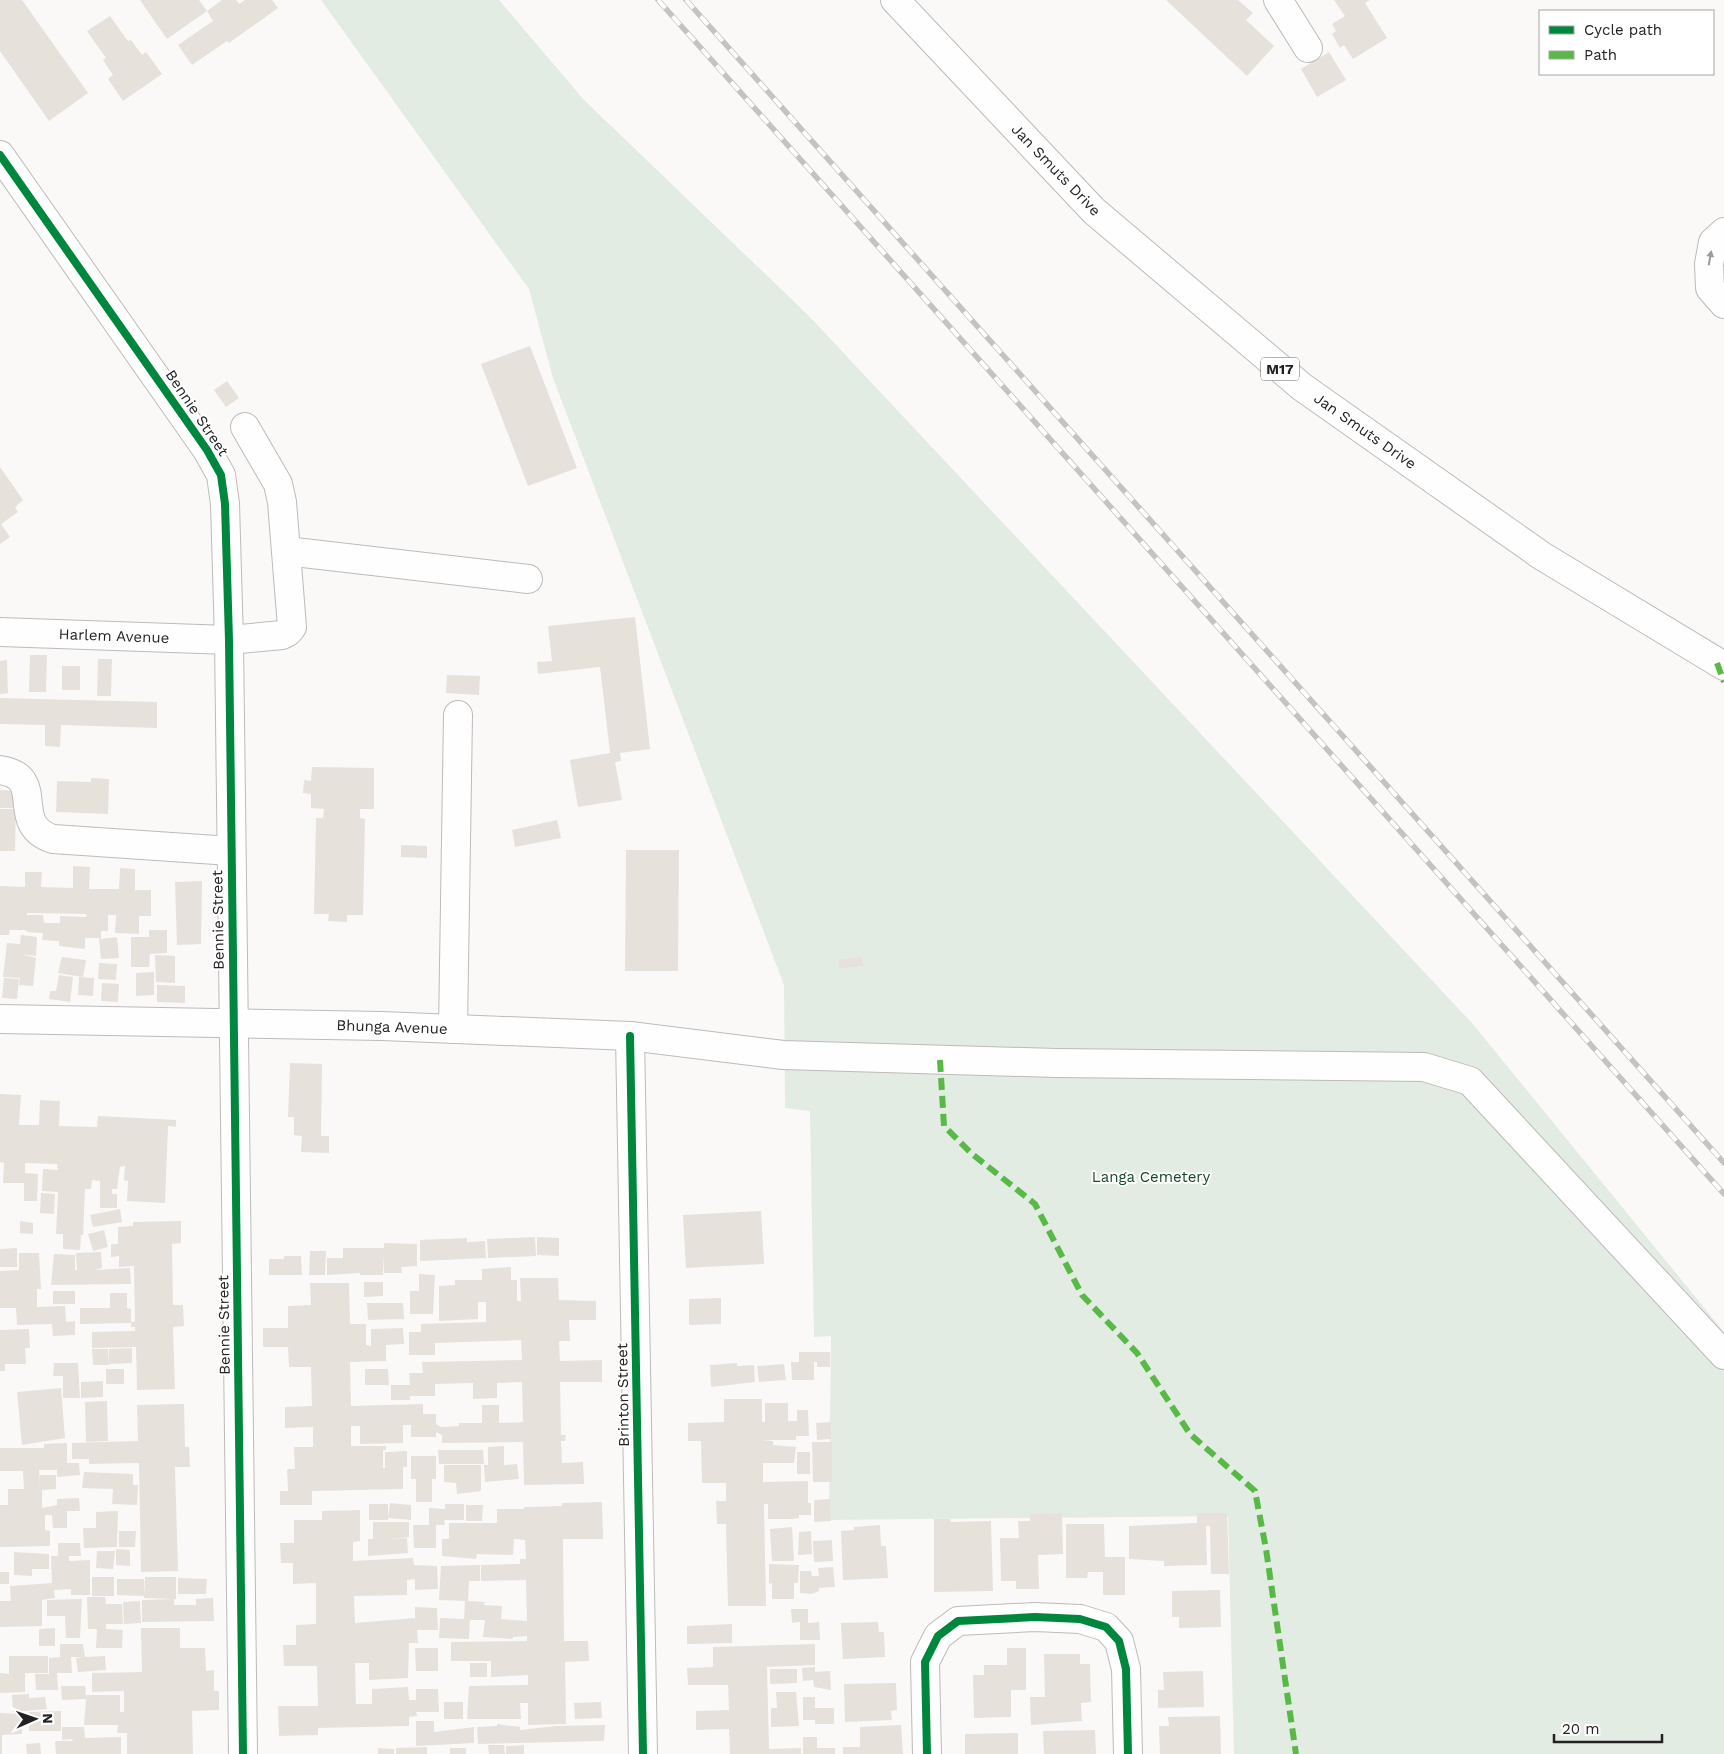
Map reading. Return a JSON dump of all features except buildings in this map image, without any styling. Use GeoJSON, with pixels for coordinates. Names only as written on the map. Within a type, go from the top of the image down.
{"type":"FeatureCollection","features":[{"type":"Feature","properties":{"kind":"street","name":"Jan Smuts Drive"},"geometry":{"type":"LineString","coordinates":[[895,0],[1094,211],[1302,387],[1542,556],[1724,666]]}},
{"type":"Feature","properties":{"kind":"street"},"geometry":{"type":"LineString","coordinates":[[1278,0],[1308,48]]}},
{"type":"Feature","properties":{"kind":"street","name":"Bennie Street"},"geometry":{"type":"LineString","coordinates":[[0,155],[208,450],[221,476],[225,504],[228,640],[243,1754]]}},
{"type":"Feature","properties":{"kind":"street"},"geometry":{"type":"LineString","coordinates":[[1724,232],[1713,242],[1709,264],[1710,288],[1724,304]]}},
{"type":"Feature","properties":{"kind":"street"},"geometry":{"type":"LineString","coordinates":[[245,427],[278,484],[282,502],[286,551],[528,579]]}},
{"type":"Feature","properties":{"kind":"street","name":"Harlem Avenue"},"geometry":{"type":"LineString","coordinates":[[0,632],[228,640],[282,635],[292,627],[286,551]]}},
{"type":"Feature","properties":{"kind":"street"},"geometry":{"type":"LineString","coordinates":[[452,1030],[458,714]]}},
{"type":"Feature","properties":{"kind":"street"},"geometry":{"type":"LineString","coordinates":[[0,770],[16,774],[25,784],[31,824],[40,834],[53,839],[231,851]]}},
{"type":"Feature","properties":{"kind":"street","name":"Bhunga Avenue"},"geometry":{"type":"LineString","coordinates":[[0,1019],[234,1023],[630,1036],[783,1055],[1056,1063],[1424,1067],[1470,1081],[1724,1356]]}},
{"type":"Feature","properties":{"kind":"street","name":"Brinton Street"},"geometry":{"type":"LineString","coordinates":[[630,1036],[643,1754]]}},
{"type":"Feature","properties":{"kind":"street"},"geometry":{"type":"LineString","coordinates":[[927,1754],[925,1662],[938,1636],[958,1622],[1035,1617],[1080,1619],[1106,1627],[1119,1641],[1126,1668],[1128,1754]]}},
{"type":"Feature","properties":{"kind":"green space","name":"Langa Cemetery"},"geometry":{"type":"Polygon","coordinates":[[[321,0],[499,0],[584,100],[808,315],[1472,1023],[1724,1332],[1724,1754],[1234,1754],[1228,1516],[829,1520],[831,1336],[814,1337],[810,1111],[785,1108],[784,985],[553,378],[529,289],[321,0]]]}},
{"type":"Feature","properties":{"kind":"railway"},"geometry":{"type":"LineString","coordinates":[[658,0],[1724,1194]]}},
{"type":"Feature","properties":{"kind":"railway"},"geometry":{"type":"LineString","coordinates":[[686,0],[1724,1163]]}},
{"type":"Feature","properties":{"kind":"marked path"},"geometry":{"type":"LineString","coordinates":[[1717,663],[1724,682]]}},
{"type":"Feature","properties":{"kind":"marked path"},"geometry":{"type":"LineString","coordinates":[[940,1060],[944,1126],[971,1153],[1035,1204],[1082,1295],[1137,1353],[1190,1434],[1255,1491],[1266,1549],[1296,1754]]}},
{"type":"Feature","properties":{"kind":"cycle path"},"geometry":{"type":"LineString","coordinates":[[0,155],[207,450],[221,475],[225,504],[229,640],[243,1754]]}},
{"type":"Feature","properties":{"kind":"cycle path"},"geometry":{"type":"LineString","coordinates":[[630,1036],[643,1754]]}},
{"type":"Feature","properties":{"kind":"cycle path"},"geometry":{"type":"LineString","coordinates":[[927,1754],[925,1662],[938,1636],[958,1621],[1035,1617],[1080,1619],[1106,1627],[1119,1641],[1126,1669],[1128,1754]]}}]}
